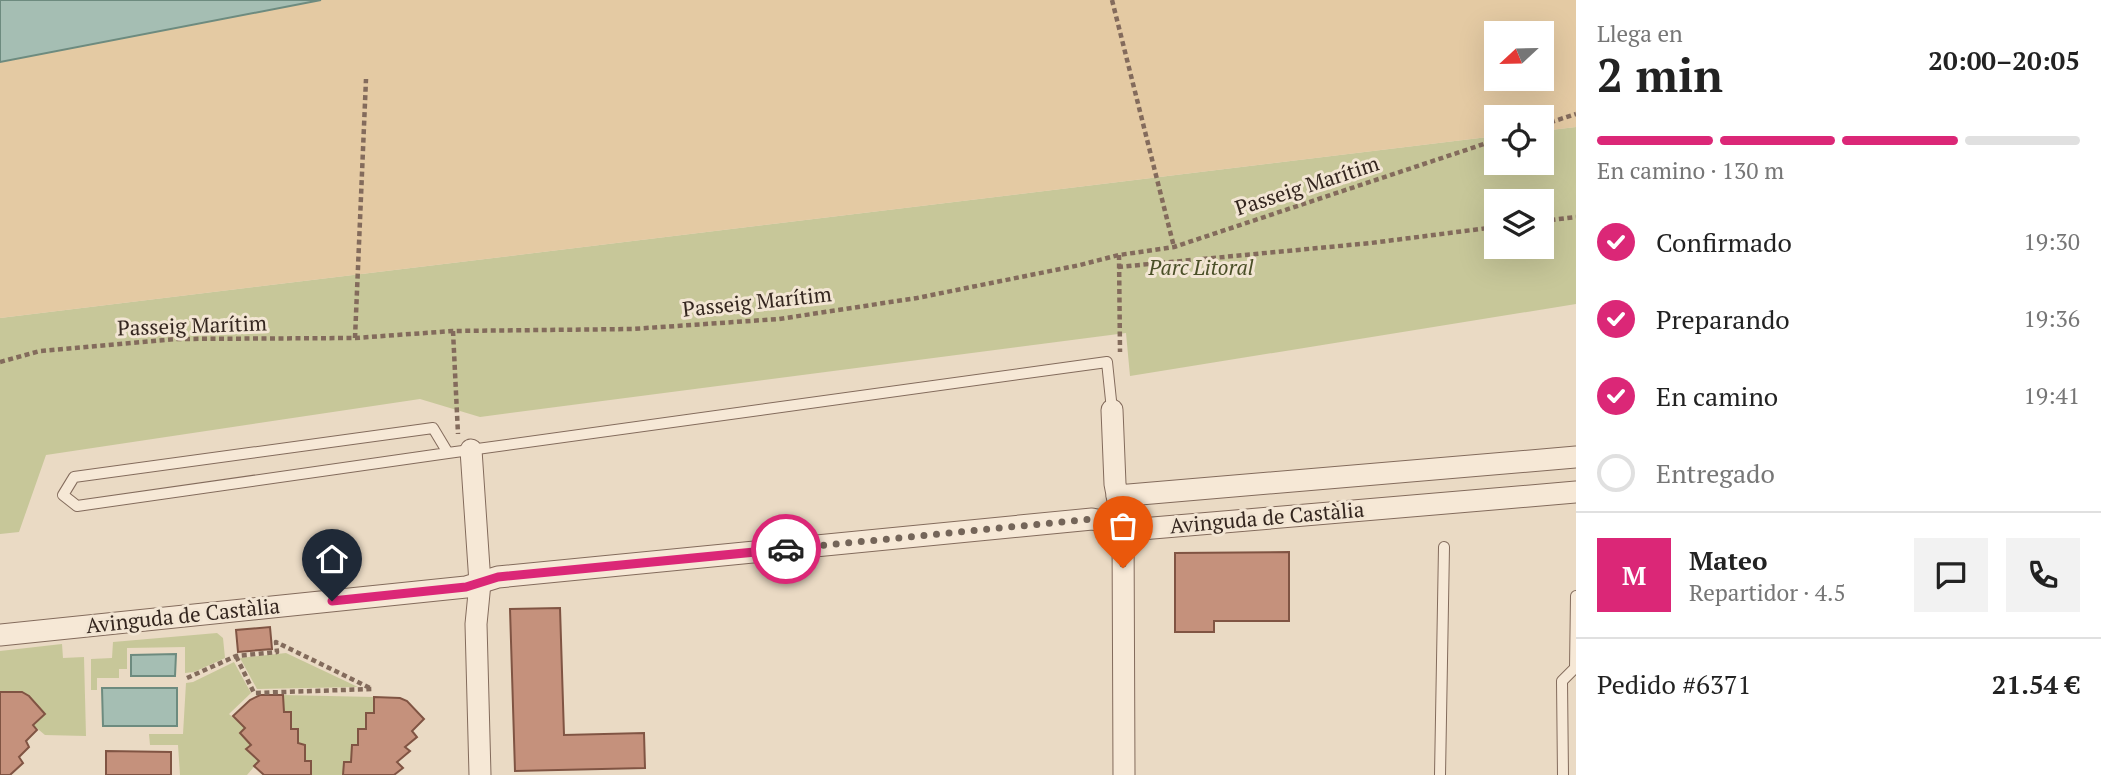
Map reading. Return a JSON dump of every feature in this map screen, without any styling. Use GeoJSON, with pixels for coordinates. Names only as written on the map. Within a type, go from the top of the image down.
{"type":"FeatureCollection","features":[{"type":"Feature","properties":{"kind":"street"},"geometry":{"type":"LineString","coordinates":[[1112,410],[1117,496],[1123,525],[1124,775]]}},
{"type":"Feature","properties":{"kind":"street"},"geometry":{"type":"LineString","coordinates":[[471,450],[481,583],[476,624],[480,775]]}},
{"type":"Feature","properties":{"kind":"street","name":"Avinguda de Castàlia"},"geometry":{"type":"LineString","coordinates":[[1117,496],[1576,457]]}},
{"type":"Feature","properties":{"kind":"street","name":"Avinguda de Castàlia"},"geometry":{"type":"LineString","coordinates":[[0,635],[466,587],[498,577],[1092,519],[1141,529],[1576,492]]}},
{"type":"Feature","properties":{"kind":"lane"},"geometry":{"type":"LineString","coordinates":[[448,453],[433,428],[74,477],[63,495],[77,506],[1107,362],[1112,410]]}},
{"type":"Feature","properties":{"kind":"lane"},"geometry":{"type":"LineString","coordinates":[[1440,775],[1444,547]]}},
{"type":"Feature","properties":{"kind":"lane"},"geometry":{"type":"LineString","coordinates":[[1563,775],[1562,681],[1575,668],[1576,596]]}},
{"type":"Feature","properties":{"kind":"path"},"geometry":{"type":"LineString","coordinates":[[1112,0],[1174,247]]}},
{"type":"Feature","properties":{"kind":"path"},"geometry":{"type":"LineString","coordinates":[[355,338],[366,79]]}},
{"type":"Feature","properties":{"kind":"path"},"geometry":{"type":"LineString","coordinates":[[1554,121],[1576,114]]}},
{"type":"Feature","properties":{"kind":"path","name":"Passeig Marítim"},"geometry":{"type":"LineString","coordinates":[[0,362],[40,351],[176,340],[355,338],[453,331],[632,329],[779,319],[917,298],[1118,255],[1174,247],[1484,144]]}},
{"type":"Feature","properties":{"kind":"path"},"geometry":{"type":"LineString","coordinates":[[1554,220],[1576,217]]}},
{"type":"Feature","properties":{"kind":"path"},"geometry":{"type":"LineString","coordinates":[[1118,267],[1371,243],[1484,229]]}},
{"type":"Feature","properties":{"kind":"path"},"geometry":{"type":"LineString","coordinates":[[1118,255],[1120,357]]}},
{"type":"Feature","properties":{"kind":"path"},"geometry":{"type":"LineString","coordinates":[[187,678],[236,656],[276,652],[276,642],[372,689],[254,693],[236,656]]}},
{"type":"Feature","properties":{"kind":"green space","name":"Parc Litoral"},"geometry":{"type":"Polygon","coordinates":[[[1576,127],[1576,304],[1130,376],[1126,333],[480,417],[420,399],[46,455],[19,532],[0,534],[0,318],[1484,137],[1484,175],[1554,175],[1554,130],[1576,127]]]}},
{"type":"Feature","properties":{"kind":"green space"},"geometry":{"type":"Polygon","coordinates":[[[217,633],[223,638],[225,658],[194,672],[185,673],[185,647],[127,648],[127,669],[119,669],[119,678],[97,678],[97,690],[91,690],[91,659],[112,658],[113,642],[217,633]]]}},
{"type":"Feature","properties":{"kind":"green space"},"geometry":{"type":"Polygon","coordinates":[[[62,644],[63,658],[84,657],[86,736],[45,735],[33,725],[45,714],[34,702],[22,693],[0,692],[0,651],[62,644]]]}},
{"type":"Feature","properties":{"kind":"green space"},"geometry":{"type":"Polygon","coordinates":[[[286,653],[358,687],[257,689],[240,658],[286,653]]]}},
{"type":"Feature","properties":{"kind":"green space"},"geometry":{"type":"Polygon","coordinates":[[[234,662],[251,693],[229,714],[245,728],[251,745],[246,749],[259,761],[247,775],[180,775],[178,745],[150,745],[149,734],[183,734],[186,683],[234,662]]]}},
{"type":"Feature","properties":{"kind":"green space"},"geometry":{"type":"Polygon","coordinates":[[[283,695],[374,697],[374,713],[366,713],[366,729],[359,729],[358,745],[343,775],[311,775],[311,761],[305,761],[305,745],[298,743],[298,730],[291,729],[291,712],[284,712],[283,695]]]}},
{"type":"Feature","properties":{"kind":"sand"},"geometry":{"type":"Polygon","coordinates":[[[321,0],[1576,0],[1576,127],[1554,130],[1554,105],[1484,105],[1484,137],[0,318],[0,62],[321,0]]]}},
{"type":"Feature","properties":{"kind":"shaded area"},"geometry":{"type":"Polygon","coordinates":[[[0,0],[321,0],[0,62],[0,0]]]}},
{"type":"Feature","properties":{"kind":"shaded area"},"geometry":{"type":"Polygon","coordinates":[[[176,654],[175,676],[131,676],[131,655],[176,654]]]}},
{"type":"Feature","properties":{"kind":"shaded area"},"geometry":{"type":"Polygon","coordinates":[[[102,688],[177,688],[177,726],[103,726],[102,688]]]}},
{"type":"Feature","properties":{"kind":"building"},"geometry":{"type":"Polygon","coordinates":[[[1289,552],[1289,621],[1214,621],[1214,632],[1175,632],[1175,553],[1289,552]]]}},
{"type":"Feature","properties":{"kind":"building"},"geometry":{"type":"Polygon","coordinates":[[[560,608],[564,735],[644,733],[645,768],[515,771],[510,609],[560,608]]]}},
{"type":"Feature","properties":{"kind":"building"},"geometry":{"type":"Polygon","coordinates":[[[270,627],[272,649],[238,652],[236,630],[270,627]]]}},
{"type":"Feature","properties":{"kind":"building"},"geometry":{"type":"Polygon","coordinates":[[[0,692],[22,692],[45,714],[33,725],[37,730],[26,741],[29,747],[19,757],[23,763],[10,775],[0,775],[0,692]]]}},
{"type":"Feature","properties":{"kind":"building"},"geometry":{"type":"Polygon","coordinates":[[[260,695],[283,695],[284,712],[291,712],[291,729],[298,729],[298,743],[305,745],[305,761],[311,761],[311,775],[264,775],[254,766],[259,761],[246,749],[251,745],[240,733],[245,728],[233,716],[250,700],[260,695]]]}},
{"type":"Feature","properties":{"kind":"building"},"geometry":{"type":"Polygon","coordinates":[[[374,697],[400,698],[407,701],[424,719],[412,731],[417,737],[405,747],[410,751],[397,762],[403,768],[394,775],[343,775],[344,762],[351,762],[352,745],[358,745],[358,729],[366,729],[366,713],[374,713],[374,697]]]}},
{"type":"Feature","properties":{"kind":"building"},"geometry":{"type":"Polygon","coordinates":[[[106,751],[171,752],[171,775],[106,775],[106,751]]]}},
{"type":"Feature","properties":{"kind":"way so far"},"geometry":{"type":"LineString","coordinates":[[786,549],[1092,519],[1123,525],[1123,568]]}},
{"type":"Feature","properties":{"kind":"route"},"geometry":{"type":"LineString","coordinates":[[332,601],[466,587],[498,577],[786,549]]}}]}
